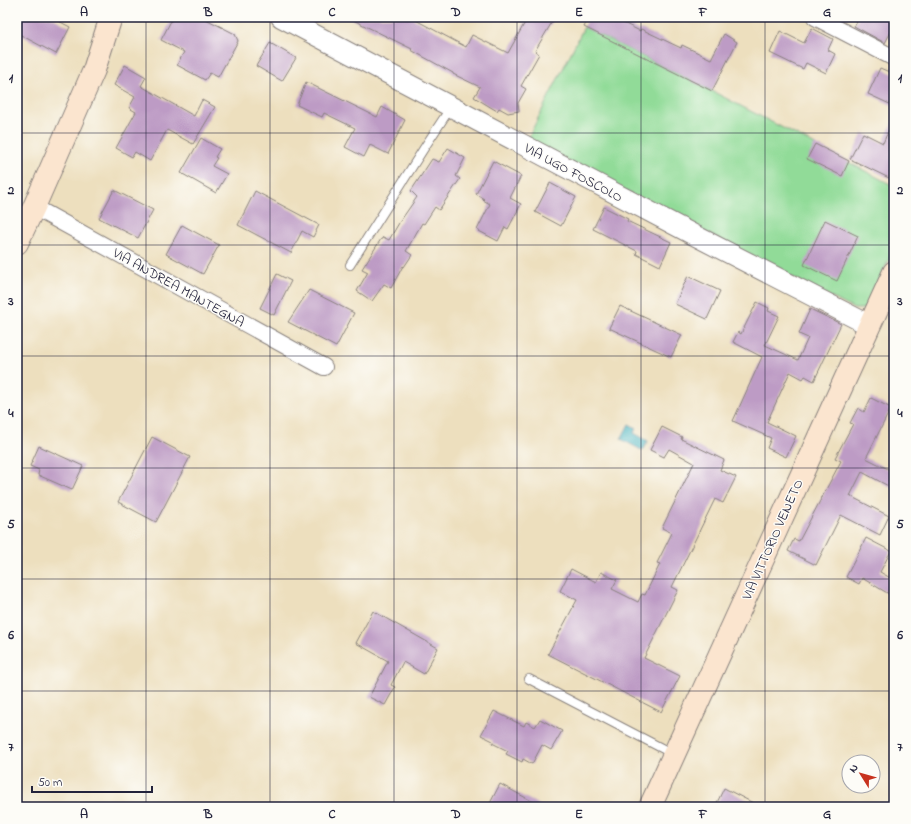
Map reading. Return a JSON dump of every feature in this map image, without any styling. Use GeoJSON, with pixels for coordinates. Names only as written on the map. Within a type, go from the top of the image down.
{"type":"FeatureCollection","features":[{"type":"Feature","properties":{"kind":"main road"},"geometry":{"type":"LineString","coordinates":[[17,243],[94,70],[111,17]]}},
{"type":"Feature","properties":{"kind":"main road","name":"VIA VITTORIO VENETO"},"geometry":{"type":"LineString","coordinates":[[650,807],[894,272]]}},
{"type":"Feature","properties":{"kind":"street","name":"VIA UGO FOSCOLO"},"geometry":{"type":"LineString","coordinates":[[280,17],[694,235],[869,325]]}},
{"type":"Feature","properties":{"kind":"street"},"geometry":{"type":"LineString","coordinates":[[814,17],[894,58]]}},
{"type":"Feature","properties":{"kind":"street","name":"VIA ANDREA MANTEGNA"},"geometry":{"type":"LineString","coordinates":[[34,207],[324,367]]}},
{"type":"Feature","properties":{"kind":"lane"},"geometry":{"type":"LineString","coordinates":[[350,265],[451,107]]}},
{"type":"Feature","properties":{"kind":"lane"},"geometry":{"type":"LineString","coordinates":[[529,679],[674,754]]}},
{"type":"Feature","properties":{"kind":"green space"},"geometry":{"type":"Polygon","coordinates":[[[584,27],[712,91],[894,186],[894,249],[865,309],[854,309],[527,140],[584,27]]]}},
{"type":"Feature","properties":{"kind":"water"},"geometry":{"type":"Polygon","coordinates":[[[629,424],[636,428],[634,433],[648,441],[643,451],[621,439],[629,424]]]}},
{"type":"Feature","properties":{"kind":"building"},"geometry":{"type":"Polygon","coordinates":[[[20,17],[51,17],[70,27],[56,54],[17,33],[17,22],[20,17]]]}},
{"type":"Feature","properties":{"kind":"building"},"geometry":{"type":"Polygon","coordinates":[[[173,17],[202,17],[235,34],[238,41],[218,77],[210,73],[205,80],[177,65],[184,52],[161,40],[173,17]]]}},
{"type":"Feature","properties":{"kind":"building"},"geometry":{"type":"Polygon","coordinates":[[[347,17],[410,17],[466,47],[472,35],[508,53],[528,17],[555,17],[535,51],[539,54],[521,86],[526,89],[518,103],[519,111],[508,113],[499,108],[497,111],[474,97],[480,87],[453,74],[411,50],[412,49],[347,17]]]}},
{"type":"Feature","properties":{"kind":"building"},"geometry":{"type":"Polygon","coordinates":[[[589,17],[611,17],[681,48],[682,45],[711,59],[724,34],[737,42],[712,91],[584,27],[589,17]]]}},
{"type":"Feature","properties":{"kind":"building"},"geometry":{"type":"Polygon","coordinates":[[[859,17],[894,17],[894,26],[885,43],[854,26],[859,17]]]}},
{"type":"Feature","properties":{"kind":"building"},"geometry":{"type":"Polygon","coordinates":[[[812,28],[833,39],[828,50],[835,54],[826,73],[806,63],[803,69],[770,53],[780,31],[804,43],[812,28]]]}},
{"type":"Feature","properties":{"kind":"building"},"geometry":{"type":"Polygon","coordinates":[[[270,43],[296,58],[282,81],[256,66],[270,43]]]}},
{"type":"Feature","properties":{"kind":"building"},"geometry":{"type":"Polygon","coordinates":[[[125,65],[146,77],[141,86],[194,116],[202,100],[215,107],[193,144],[167,130],[150,161],[135,152],[132,157],[116,148],[136,112],[129,108],[135,97],[114,85],[125,65]]]}},
{"type":"Feature","properties":{"kind":"building"},"geometry":{"type":"Polygon","coordinates":[[[880,68],[894,74],[894,106],[868,94],[880,68]]]}},
{"type":"Feature","properties":{"kind":"building"},"geometry":{"type":"Polygon","coordinates":[[[306,82],[377,117],[382,107],[405,120],[388,154],[370,145],[364,157],[345,147],[355,128],[324,113],[322,117],[297,105],[306,82]]]}},
{"type":"Feature","properties":{"kind":"building"},"geometry":{"type":"Polygon","coordinates":[[[894,119],[894,167],[889,178],[850,159],[863,133],[883,143],[894,119]]]}},
{"type":"Feature","properties":{"kind":"building"},"geometry":{"type":"Polygon","coordinates":[[[201,138],[220,149],[212,166],[227,174],[216,193],[181,173],[201,138]]]}},
{"type":"Feature","properties":{"kind":"building"},"geometry":{"type":"Polygon","coordinates":[[[815,144],[849,161],[842,176],[807,159],[815,144]]]}},
{"type":"Feature","properties":{"kind":"building"},"geometry":{"type":"Polygon","coordinates":[[[448,148],[465,158],[456,176],[460,179],[439,210],[435,207],[424,224],[422,223],[406,251],[412,255],[404,267],[403,266],[391,288],[384,284],[372,301],[357,291],[368,272],[362,269],[381,239],[383,237],[389,240],[417,197],[411,191],[432,159],[439,162],[448,148]]]}},
{"type":"Feature","properties":{"kind":"building"},"geometry":{"type":"Polygon","coordinates":[[[493,161],[521,176],[510,198],[521,204],[508,229],[505,227],[498,241],[477,230],[490,204],[476,194],[493,161]]]}},
{"type":"Feature","properties":{"kind":"building"},"geometry":{"type":"Polygon","coordinates":[[[550,183],[576,197],[561,226],[535,212],[550,183]]]}},
{"type":"Feature","properties":{"kind":"building"},"geometry":{"type":"Polygon","coordinates":[[[114,190],[153,210],[138,238],[99,218],[114,190]]]}},
{"type":"Feature","properties":{"kind":"building"},"geometry":{"type":"Polygon","coordinates":[[[255,191],[319,225],[313,237],[302,231],[291,253],[238,225],[255,191]]]}},
{"type":"Feature","properties":{"kind":"building"},"geometry":{"type":"Polygon","coordinates":[[[604,207],[628,219],[627,221],[671,242],[660,266],[636,254],[637,251],[593,229],[604,207]]]}},
{"type":"Feature","properties":{"kind":"building"},"geometry":{"type":"Polygon","coordinates":[[[825,220],[858,236],[837,281],[804,265],[825,220]]]}},
{"type":"Feature","properties":{"kind":"building"},"geometry":{"type":"Polygon","coordinates":[[[182,225],[219,245],[203,274],[166,254],[182,225]]]}},
{"type":"Feature","properties":{"kind":"building"},"geometry":{"type":"Polygon","coordinates":[[[277,274],[291,281],[274,315],[260,308],[277,274]]]}},
{"type":"Feature","properties":{"kind":"building"},"geometry":{"type":"Polygon","coordinates":[[[688,276],[720,291],[707,319],[675,304],[688,276]]]}},
{"type":"Feature","properties":{"kind":"building"},"geometry":{"type":"Polygon","coordinates":[[[309,290],[354,313],[336,347],[288,322],[309,290]]]}},
{"type":"Feature","properties":{"kind":"building"},"geometry":{"type":"Polygon","coordinates":[[[757,302],[769,308],[768,311],[779,316],[765,345],[798,360],[808,338],[799,334],[810,309],[841,324],[814,381],[805,376],[803,379],[790,372],[767,422],[796,436],[786,457],[767,448],[771,438],[733,421],[762,357],[733,342],[738,332],[741,334],[757,302]]]}},
{"type":"Feature","properties":{"kind":"building"},"geometry":{"type":"Polygon","coordinates":[[[620,306],[682,335],[671,357],[609,328],[620,306]]]}},
{"type":"Feature","properties":{"kind":"building"},"geometry":{"type":"Polygon","coordinates":[[[871,398],[891,408],[866,458],[894,472],[894,489],[862,472],[850,496],[889,516],[880,535],[841,515],[816,565],[788,551],[794,539],[799,541],[841,461],[835,458],[853,424],[850,423],[858,408],[864,412],[871,398]]]}},
{"type":"Feature","properties":{"kind":"building"},"geometry":{"type":"Polygon","coordinates":[[[662,427],[682,437],[681,439],[724,460],[720,470],[736,477],[723,503],[715,499],[672,587],[678,590],[644,658],[680,676],[661,712],[548,654],[577,600],[560,591],[571,569],[596,582],[601,572],[617,580],[612,589],[638,602],[642,594],[645,595],[660,564],[657,563],[672,533],[662,528],[694,463],[669,449],[664,457],[650,450],[662,427]]]}},
{"type":"Feature","properties":{"kind":"building"},"geometry":{"type":"Polygon","coordinates":[[[152,437],[190,457],[156,522],[118,502],[152,437]]]}},
{"type":"Feature","properties":{"kind":"building"},"geometry":{"type":"Polygon","coordinates":[[[39,446],[83,466],[72,490],[38,475],[39,470],[30,466],[39,446]]]}},
{"type":"Feature","properties":{"kind":"building"},"geometry":{"type":"Polygon","coordinates":[[[866,538],[891,551],[880,572],[894,580],[894,597],[862,578],[859,584],[846,577],[866,538]]]}},
{"type":"Feature","properties":{"kind":"building"},"geometry":{"type":"Polygon","coordinates":[[[373,611],[438,648],[424,674],[403,662],[391,685],[395,687],[385,705],[369,697],[388,661],[356,643],[373,611]]]}},
{"type":"Feature","properties":{"kind":"building"},"geometry":{"type":"Polygon","coordinates":[[[494,711],[524,726],[526,722],[535,727],[540,719],[562,731],[551,750],[542,745],[532,764],[523,759],[522,762],[506,754],[508,751],[492,743],[493,741],[481,735],[494,711]]]}},
{"type":"Feature","properties":{"kind":"building"},"geometry":{"type":"Polygon","coordinates":[[[500,784],[543,807],[488,807],[500,784]]]}},
{"type":"Feature","properties":{"kind":"building"},"geometry":{"type":"Polygon","coordinates":[[[724,788],[761,807],[715,807],[724,788]]]}}]}
